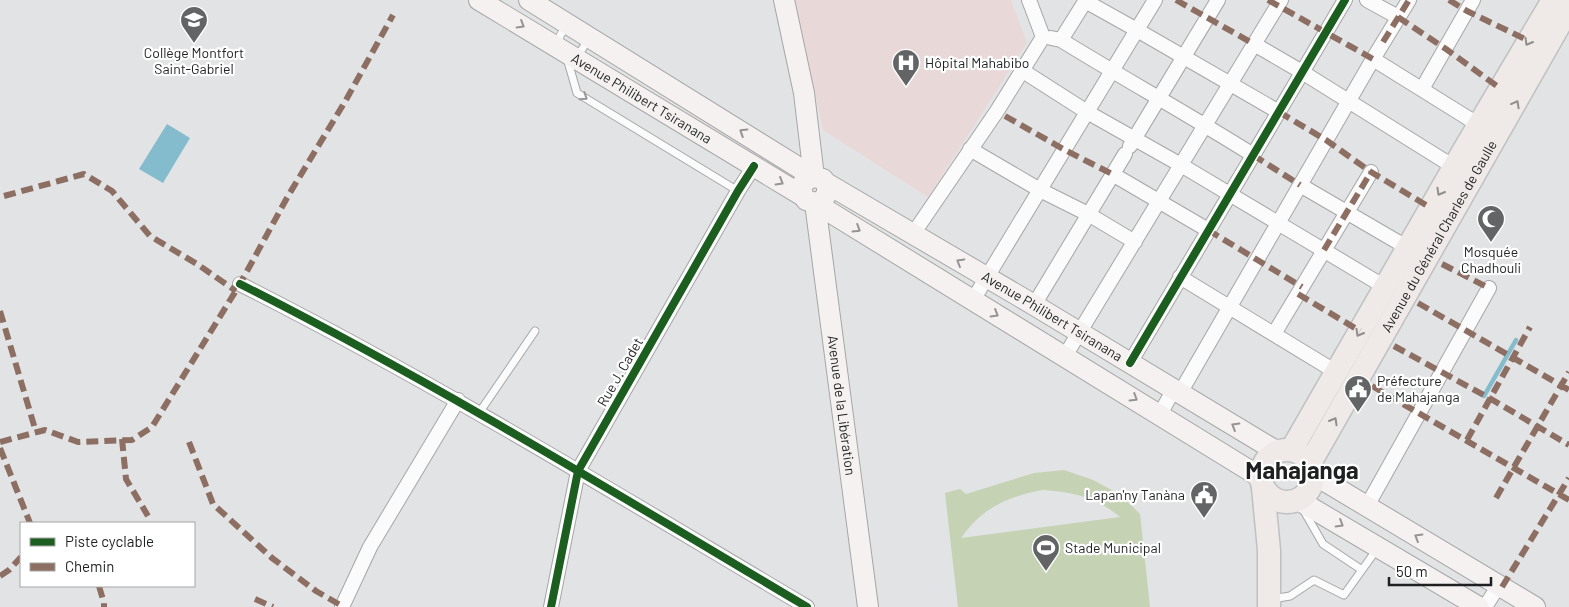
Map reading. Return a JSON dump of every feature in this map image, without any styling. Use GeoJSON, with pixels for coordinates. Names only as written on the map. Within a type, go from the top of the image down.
{"type":"FeatureCollection","features":[{"type":"Feature","properties":{"kind":"main road","name":"Avenue Philibert Tsiranana"},"geometry":{"type":"LineString","coordinates":[[479,0],[1160,414],[1262,482]]}},
{"type":"Feature","properties":{"kind":"main road","name":"Avenue Philibert Tsiranana"},"geometry":{"type":"LineString","coordinates":[[529,0],[820,180],[1177,391],[1284,450]]}},
{"type":"Feature","properties":{"kind":"main road"},"geometry":{"type":"LineString","coordinates":[[784,0],[820,180],[804,181],[801,192],[809,200]]}},
{"type":"Feature","properties":{"kind":"main road","name":"Avenue du Général Charles de Gaulle"},"geometry":{"type":"LineString","coordinates":[[1488,131],[1553,0]]}},
{"type":"Feature","properties":{"kind":"main road","name":"Avenue du Général Charles de Gaulle"},"geometry":{"type":"LineString","coordinates":[[1284,450],[1336,372],[1394,292],[1408,248],[1569,8]]}},
{"type":"Feature","properties":{"kind":"main road","name":"Avenue du Général Charles de Gaulle"},"geometry":{"type":"LineString","coordinates":[[1312,468],[1394,292],[1470,158]]}},
{"type":"Feature","properties":{"kind":"main road","name":"Avenue de la Libération"},"geometry":{"type":"LineString","coordinates":[[809,200],[868,607]]}},
{"type":"Feature","properties":{"kind":"main road"},"geometry":{"type":"LineString","coordinates":[[1269,550],[1293,501],[1306,493],[1312,484],[1312,468],[1306,456],[1284,450],[1268,457],[1262,466],[1269,550],[1270,603]]}},
{"type":"Feature","properties":{"kind":"main road"},"geometry":{"type":"LineString","coordinates":[[1312,468],[1367,506],[1535,607]]}},
{"type":"Feature","properties":{"kind":"main road"},"geometry":{"type":"LineString","coordinates":[[1262,482],[1269,496],[1278,501],[1293,501],[1378,547],[1479,607]]}},
{"type":"Feature","properties":{"kind":"street"},"geometry":{"type":"LineString","coordinates":[[1029,0],[1044,37]]}},
{"type":"Feature","properties":{"kind":"street"},"geometry":{"type":"LineString","coordinates":[[973,300],[1155,0]]}},
{"type":"Feature","properties":{"kind":"street"},"geometry":{"type":"LineString","coordinates":[[1034,305],[1218,0]]}},
{"type":"Feature","properties":{"kind":"street"},"geometry":{"type":"LineString","coordinates":[[1065,356],[1081,333],[1280,0]]}},
{"type":"Feature","properties":{"kind":"street"},"geometry":{"type":"LineString","coordinates":[[1130,362],[1345,0]]}},
{"type":"Feature","properties":{"kind":"street"},"geometry":{"type":"LineString","coordinates":[[1368,0],[1398,17]]}},
{"type":"Feature","properties":{"kind":"street"},"geometry":{"type":"LineString","coordinates":[[1160,414],[1177,391],[1230,307],[1409,0]]}},
{"type":"Feature","properties":{"kind":"street"},"geometry":{"type":"LineString","coordinates":[[1422,89],[1473,0]]}},
{"type":"Feature","properties":{"kind":"street"},"geometry":{"type":"LineString","coordinates":[[1060,40],[1085,1],[1279,112]]}},
{"type":"Feature","properties":{"kind":"street"},"geometry":{"type":"LineString","coordinates":[[1044,37],[1060,40],[1158,99],[1206,125],[1253,155]]}},
{"type":"Feature","properties":{"kind":"street"},"geometry":{"type":"LineString","coordinates":[[913,234],[1044,37]]}},
{"type":"Feature","properties":{"kind":"street"},"geometry":{"type":"LineString","coordinates":[[1254,44],[1349,100],[1470,158]]}},
{"type":"Feature","properties":{"kind":"street"},"geometry":{"type":"LineString","coordinates":[[1373,59],[1488,131]]}},
{"type":"Feature","properties":{"kind":"street"},"geometry":{"type":"LineString","coordinates":[[1023,71],[1087,112],[1130,146],[1181,166],[1394,292]]}},
{"type":"Feature","properties":{"kind":"street"},"geometry":{"type":"LineString","coordinates":[[970,149],[1135,242]]}},
{"type":"Feature","properties":{"kind":"street","name":"Rue J. Cadet"},"geometry":{"type":"LineString","coordinates":[[551,607],[578,471],[754,166]]}},
{"type":"Feature","properties":{"kind":"street"},"geometry":{"type":"LineString","coordinates":[[1274,334],[1371,172]]}},
{"type":"Feature","properties":{"kind":"street"},"geometry":{"type":"LineString","coordinates":[[1114,175],[1208,230]]}},
{"type":"Feature","properties":{"kind":"street"},"geometry":{"type":"LineString","coordinates":[[1300,185],[1408,248]]}},
{"type":"Feature","properties":{"kind":"street"},"geometry":{"type":"LineString","coordinates":[[1180,277],[1336,372]]}},
{"type":"Feature","properties":{"kind":"street"},"geometry":{"type":"LineString","coordinates":[[240,284],[332,330],[458,400],[807,607]]}},
{"type":"Feature","properties":{"kind":"street"},"geometry":{"type":"LineString","coordinates":[[1367,506],[1489,288]]}},
{"type":"Feature","properties":{"kind":"street"},"geometry":{"type":"LineString","coordinates":[[342,607],[370,547],[458,400]]}},
{"type":"Feature","properties":{"kind":"street"},"geometry":{"type":"LineString","coordinates":[[1485,607],[1498,585]]}},
{"type":"Feature","properties":{"kind":"lane"},"geometry":{"type":"LineString","coordinates":[[566,53],[576,54],[584,47],[584,37],[577,29],[567,29],[560,36],[559,46],[566,53],[576,92],[738,191]]}},
{"type":"Feature","properties":{"kind":"lane"},"geometry":{"type":"LineString","coordinates":[[479,413],[535,331]]}},
{"type":"Feature","properties":{"kind":"lane"},"geometry":{"type":"LineString","coordinates":[[1293,501],[1323,544],[1362,570]]}},
{"type":"Feature","properties":{"kind":"lane"},"geometry":{"type":"LineString","coordinates":[[1270,603],[1290,596],[1314,580],[1344,595],[1378,547]]}},
{"type":"Feature","properties":{"kind":"shaded area","name":"Hôpital Mahabibo"},"geometry":{"type":"Polygon","coordinates":[[[794,0],[1011,0],[1027,43],[928,197],[823,130],[794,0]]]}},
{"type":"Feature","properties":{"kind":"green space","name":"Stade Municipal"},"geometry":{"type":"Polygon","coordinates":[[[1064,470],[1093,480],[1121,495],[1140,514],[1150,607],[958,607],[945,493],[960,489],[966,494],[1034,473],[1064,470]],[[1042,490],[1029,493],[996,505],[978,519],[961,538],[1120,517],[1093,500],[1074,494],[1042,490]]]}},
{"type":"Feature","properties":{"kind":"water"},"geometry":{"type":"Polygon","coordinates":[[[167,124],[190,138],[163,183],[139,169],[167,124]]]}},
{"type":"Feature","properties":{"kind":"waterway"},"geometry":{"type":"LineString","coordinates":[[1484,396],[1516,340]]}},
{"type":"Feature","properties":{"kind":"marked path"},"geometry":{"type":"LineString","coordinates":[[1176,0],[1254,44]]}},
{"type":"Feature","properties":{"kind":"marked path"},"geometry":{"type":"LineString","coordinates":[[1268,0],[1373,59]]}},
{"type":"Feature","properties":{"kind":"marked path"},"geometry":{"type":"LineString","coordinates":[[1383,42],[1409,0]]}},
{"type":"Feature","properties":{"kind":"marked path"},"geometry":{"type":"LineString","coordinates":[[1449,0],[1467,11],[1529,41]]}},
{"type":"Feature","properties":{"kind":"marked path"},"geometry":{"type":"LineString","coordinates":[[0,442],[45,430],[78,442],[132,440],[152,427],[240,284],[288,196],[346,100],[393,15]]}},
{"type":"Feature","properties":{"kind":"marked path"},"geometry":{"type":"LineString","coordinates":[[1398,17],[1501,89]]}},
{"type":"Feature","properties":{"kind":"marked path"},"geometry":{"type":"LineString","coordinates":[[1279,112],[1326,140],[1371,172],[1431,208]]}},
{"type":"Feature","properties":{"kind":"marked path"},"geometry":{"type":"LineString","coordinates":[[1005,116],[1114,175]]}},
{"type":"Feature","properties":{"kind":"marked path"},"geometry":{"type":"LineString","coordinates":[[1253,155],[1300,185]]}},
{"type":"Feature","properties":{"kind":"marked path"},"geometry":{"type":"LineString","coordinates":[[1324,250],[1371,172]]}},
{"type":"Feature","properties":{"kind":"marked path"},"geometry":{"type":"LineString","coordinates":[[4,196],[84,174],[112,191],[150,236],[197,264],[236,291]]}},
{"type":"Feature","properties":{"kind":"marked path"},"geometry":{"type":"LineString","coordinates":[[1208,230],[1302,287]]}},
{"type":"Feature","properties":{"kind":"marked path"},"geometry":{"type":"LineString","coordinates":[[1442,264],[1489,288]]}},
{"type":"Feature","properties":{"kind":"marked path"},"geometry":{"type":"LineString","coordinates":[[1298,294],[1360,331]]}},
{"type":"Feature","properties":{"kind":"marked path"},"geometry":{"type":"LineString","coordinates":[[1418,303],[1569,390]]}},
{"type":"Feature","properties":{"kind":"marked path"},"geometry":{"type":"LineString","coordinates":[[0,311],[36,432]]}},
{"type":"Feature","properties":{"kind":"marked path"},"geometry":{"type":"LineString","coordinates":[[1467,440],[1530,327]]}},
{"type":"Feature","properties":{"kind":"marked path"},"geometry":{"type":"LineString","coordinates":[[1394,346],[1491,399],[1569,445]]}},
{"type":"Feature","properties":{"kind":"marked path"},"geometry":{"type":"LineString","coordinates":[[1496,498],[1569,372]]}},
{"type":"Feature","properties":{"kind":"marked path"},"geometry":{"type":"LineString","coordinates":[[1372,386],[1569,500]]}},
{"type":"Feature","properties":{"kind":"marked path"},"geometry":{"type":"LineString","coordinates":[[122,439],[126,479],[148,516]]}},
{"type":"Feature","properties":{"kind":"marked path"},"geometry":{"type":"LineString","coordinates":[[189,442],[213,504],[272,558],[316,591],[342,606]]}},
{"type":"Feature","properties":{"kind":"marked path"},"geometry":{"type":"LineString","coordinates":[[0,448],[30,522]]}},
{"type":"Feature","properties":{"kind":"marked path"},"geometry":{"type":"LineString","coordinates":[[1502,587],[1569,478]]}},
{"type":"Feature","properties":{"kind":"marked path"},"geometry":{"type":"LineString","coordinates":[[0,576],[9,570],[20,558]]}},
{"type":"Feature","properties":{"kind":"marked path"},"geometry":{"type":"LineString","coordinates":[[99,587],[104,607]]}},
{"type":"Feature","properties":{"kind":"marked path"},"geometry":{"type":"LineString","coordinates":[[255,599],[273,607]]}},
{"type":"Feature","properties":{"kind":"cycle path"},"geometry":{"type":"LineString","coordinates":[[1130,363],[1345,0]]}},
{"type":"Feature","properties":{"kind":"cycle path"},"geometry":{"type":"LineString","coordinates":[[551,607],[578,471],[754,166]]}},
{"type":"Feature","properties":{"kind":"cycle path"},"geometry":{"type":"LineString","coordinates":[[240,284],[312,321],[455,400],[807,607]]}},
{"type":"Feature","properties":{"kind":"place","name":"Collège Montfort Saint-Gabriel"},"geometry":{"type":"Point","coordinates":[194,44]}},
{"type":"Feature","properties":{"kind":"place","name":"Hôpital Mahabibo"},"geometry":{"type":"Point","coordinates":[906,87]}},
{"type":"Feature","properties":{"kind":"place","name":"Mosquée Chadhouli"},"geometry":{"type":"Point","coordinates":[1491,243]}},
{"type":"Feature","properties":{"kind":"place","name":"Préfecture de Mahajanga"},"geometry":{"type":"Point","coordinates":[1358,413]}},
{"type":"Feature","properties":{"kind":"place","name":"Lapan'ny Tanàna"},"geometry":{"type":"Point","coordinates":[1204,519]}},
{"type":"Feature","properties":{"kind":"place","name":"Stade Municipal"},"geometry":{"type":"Point","coordinates":[1046,572]}},
{"type":"Feature","properties":{"kind":"district","name":"Mahajanga"},"geometry":{"type":"Point","coordinates":[1302,471]}}]}
